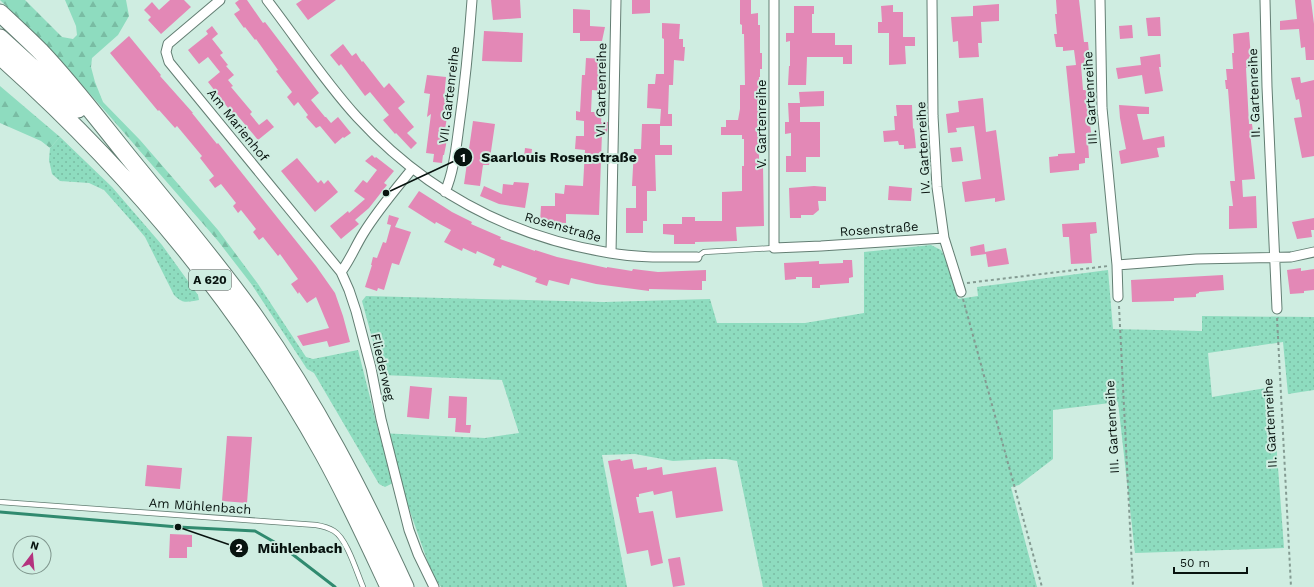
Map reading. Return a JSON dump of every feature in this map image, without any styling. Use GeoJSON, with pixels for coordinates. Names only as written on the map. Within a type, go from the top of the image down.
{"type":"FeatureCollection","features":[{"type":"Feature","properties":{"kind":"highway"},"geometry":{"type":"LineString","coordinates":[[0,13],[41,52],[76,92],[156,191]]}},
{"type":"Feature","properties":{"kind":"highway","name":"A 620"},"geometry":{"type":"LineString","coordinates":[[0,38],[84,115],[116,147],[156,191],[221,271],[256,319],[293,375],[334,444],[359,490],[405,587]]}},
{"type":"Feature","properties":{"kind":"highway","name":"A 620"},"geometry":{"type":"LineString","coordinates":[[0,56],[63,114],[106,158],[145,200],[210,280],[266,360],[326,458],[346,495],[389,587]]}},
{"type":"Feature","properties":{"kind":"highway"},"geometry":{"type":"LineString","coordinates":[[0,72],[106,158]]}},
{"type":"Feature","properties":{"kind":"street","name":"Am Marienhof"},"geometry":{"type":"LineString","coordinates":[[220,0],[168,44],[166,52],[169,62],[341,272]]}},
{"type":"Feature","properties":{"kind":"street","name":"VII. Gartenreihe"},"geometry":{"type":"LineString","coordinates":[[445,192],[450,180],[458,135],[466,71],[472,0]]}},
{"type":"Feature","properties":{"kind":"street","name":"VI. Gartenreihe"},"geometry":{"type":"LineString","coordinates":[[611,254],[616,0]]}},
{"type":"Feature","properties":{"kind":"street","name":"V. Gartenreihe"},"geometry":{"type":"LineString","coordinates":[[774,0],[774,248]]}},
{"type":"Feature","properties":{"kind":"street","name":"IV. Gartenreihe"},"geometry":{"type":"LineString","coordinates":[[932,0],[933,116],[937,187],[944,238],[960,288]]}},
{"type":"Feature","properties":{"kind":"street","name":"III. Gartenreihe"},"geometry":{"type":"LineString","coordinates":[[1100,0],[1102,108],[1117,265],[1118,297]]}},
{"type":"Feature","properties":{"kind":"street","name":"II. Gartenreihe"},"geometry":{"type":"LineString","coordinates":[[1265,0],[1267,87],[1277,309]]}},
{"type":"Feature","properties":{"kind":"street","name":"Rosenstraße"},"geometry":{"type":"LineString","coordinates":[[272,2],[323,75],[357,117],[412,169],[445,192],[483,213],[511,226],[552,240],[611,254],[644,257],[697,257]]}},
{"type":"Feature","properties":{"kind":"street"},"geometry":{"type":"LineString","coordinates":[[341,272],[363,234],[412,169]]}},
{"type":"Feature","properties":{"kind":"street","name":"Rosenstraße"},"geometry":{"type":"LineString","coordinates":[[774,248],[944,238]]}},
{"type":"Feature","properties":{"kind":"street"},"geometry":{"type":"LineString","coordinates":[[1117,265],[1196,259],[1291,257],[1314,252]]}},
{"type":"Feature","properties":{"kind":"street","name":"Fliederweg"},"geometry":{"type":"LineString","coordinates":[[341,272],[356,311],[409,530],[418,554],[434,587]]}},
{"type":"Feature","properties":{"kind":"lane","name":"Rosenstraße"},"geometry":{"type":"LineString","coordinates":[[697,257],[704,252],[774,248]]}},
{"type":"Feature","properties":{"kind":"lane","name":"Am Mühlenbach"},"geometry":{"type":"LineString","coordinates":[[0,502],[316,525],[334,531],[340,536],[346,545],[363,587]]}},
{"type":"Feature","properties":{"kind":"path"},"geometry":{"type":"LineString","coordinates":[[1042,587],[960,288],[1117,265]]}},
{"type":"Feature","properties":{"kind":"path","name":"III. Gartenreihe"},"geometry":{"type":"LineString","coordinates":[[1118,297],[1133,587]]}},
{"type":"Feature","properties":{"kind":"path","name":"II. Gartenreihe"},"geometry":{"type":"LineString","coordinates":[[1277,309],[1291,587]]}},
{"type":"Feature","properties":{"kind":"green space"},"geometry":{"type":"Polygon","coordinates":[[[0,0],[25,0],[62,37],[73,39],[77,35],[76,26],[65,0],[126,0],[129,16],[118,35],[92,58],[91,67],[103,102],[140,140],[218,230],[258,284],[252,285],[218,241],[106,112],[46,45],[0,0]]]}},
{"type":"Feature","properties":{"kind":"green space"},"geometry":{"type":"Polygon","coordinates":[[[0,86],[60,137],[50,148],[41,141],[0,123],[0,86]]]}},
{"type":"Feature","properties":{"kind":"green space"},"geometry":{"type":"Polygon","coordinates":[[[60,137],[112,187],[162,245],[198,295],[199,300],[185,302],[174,295],[145,237],[104,190],[89,183],[60,181],[52,174],[49,160],[50,148],[60,137]]]}},
{"type":"Feature","properties":{"kind":"green space"},"geometry":{"type":"Polygon","coordinates":[[[931,245],[941,250],[945,257],[958,299],[978,296],[977,287],[1108,270],[1113,329],[1202,331],[1202,316],[1314,317],[1314,390],[1288,394],[1283,342],[1208,353],[1212,397],[1272,387],[1284,548],[1135,553],[1118,402],[1053,410],[1053,459],[1019,485],[1011,487],[1037,587],[763,587],[737,461],[726,459],[709,459],[673,461],[635,454],[602,455],[627,587],[441,587],[432,574],[400,483],[391,484],[385,487],[379,484],[314,373],[307,369],[252,285],[258,284],[306,357],[313,359],[358,350],[379,433],[485,438],[519,433],[502,380],[382,375],[362,301],[366,296],[604,302],[710,299],[717,323],[805,323],[864,313],[864,252],[931,245]]]}},
{"type":"Feature","properties":{"kind":"building"},"geometry":{"type":"Polygon","coordinates":[[[170,0],[184,0],[191,7],[161,34],[148,20],[151,17],[144,10],[152,2],[159,10],[170,0]]]}},
{"type":"Feature","properties":{"kind":"building"},"geometry":{"type":"Polygon","coordinates":[[[239,0],[247,0],[263,23],[265,22],[319,93],[311,100],[325,117],[331,123],[338,117],[351,133],[344,138],[343,137],[335,144],[320,126],[316,128],[306,117],[308,115],[298,102],[294,106],[287,97],[292,92],[276,71],[278,70],[256,39],[255,40],[245,27],[244,28],[234,14],[240,10],[235,3],[239,0]]]}},
{"type":"Feature","properties":{"kind":"building"},"geometry":{"type":"Polygon","coordinates":[[[302,0],[336,0],[308,20],[296,4],[302,0]]]}},
{"type":"Feature","properties":{"kind":"building"},"geometry":{"type":"Polygon","coordinates":[[[491,0],[520,0],[521,18],[493,20],[491,0]]]}},
{"type":"Feature","properties":{"kind":"building"},"geometry":{"type":"Polygon","coordinates":[[[632,0],[650,0],[650,13],[632,14],[632,0]]]}},
{"type":"Feature","properties":{"kind":"building"},"geometry":{"type":"Polygon","coordinates":[[[740,0],[751,0],[751,14],[758,13],[758,25],[760,25],[760,53],[762,53],[762,69],[760,69],[759,77],[759,111],[761,111],[761,121],[759,121],[759,166],[763,166],[764,226],[736,227],[737,241],[674,244],[674,235],[663,234],[663,224],[682,224],[682,217],[695,217],[695,221],[722,221],[722,192],[742,191],[744,139],[742,139],[742,135],[721,135],[721,127],[726,127],[726,120],[738,120],[740,109],[740,85],[745,85],[744,34],[742,34],[742,25],[740,24],[740,0]]]}},
{"type":"Feature","properties":{"kind":"building"},"geometry":{"type":"Polygon","coordinates":[[[1056,0],[1079,0],[1084,42],[1088,42],[1088,64],[1081,65],[1083,90],[1086,90],[1092,141],[1088,142],[1089,158],[1085,158],[1085,163],[1079,164],[1079,170],[1050,173],[1049,157],[1058,156],[1058,154],[1075,153],[1066,66],[1076,65],[1074,50],[1063,51],[1063,47],[1056,47],[1054,34],[1057,34],[1055,14],[1057,14],[1056,0]]]}},
{"type":"Feature","properties":{"kind":"building"},"geometry":{"type":"Polygon","coordinates":[[[1295,0],[1311,0],[1314,24],[1314,60],[1306,60],[1305,47],[1301,48],[1299,29],[1280,30],[1280,21],[1297,19],[1295,0]]]}},
{"type":"Feature","properties":{"kind":"building"},"geometry":{"type":"Polygon","coordinates":[[[999,4],[999,21],[981,22],[982,43],[978,43],[979,57],[959,58],[958,41],[953,42],[951,17],[973,16],[973,6],[999,4]]]}},
{"type":"Feature","properties":{"kind":"building"},"geometry":{"type":"Polygon","coordinates":[[[893,5],[893,12],[903,12],[903,37],[915,37],[915,46],[905,46],[906,64],[889,65],[889,33],[878,33],[878,22],[882,22],[881,6],[893,5]]]}},
{"type":"Feature","properties":{"kind":"building"},"geometry":{"type":"Polygon","coordinates":[[[794,6],[814,6],[814,14],[812,14],[812,33],[835,33],[835,45],[852,45],[852,64],[843,64],[843,57],[807,57],[806,85],[788,85],[790,41],[786,42],[786,33],[794,33],[794,6]]]}},
{"type":"Feature","properties":{"kind":"building"},"geometry":{"type":"Polygon","coordinates":[[[573,9],[590,10],[590,26],[605,27],[602,41],[580,41],[580,33],[573,33],[573,9]]]}},
{"type":"Feature","properties":{"kind":"building"},"geometry":{"type":"Polygon","coordinates":[[[1160,17],[1161,36],[1148,36],[1146,18],[1160,17]]]}},
{"type":"Feature","properties":{"kind":"building"},"geometry":{"type":"Polygon","coordinates":[[[662,23],[680,24],[679,39],[683,39],[683,47],[685,47],[684,61],[674,60],[673,85],[669,85],[668,114],[672,114],[672,126],[660,126],[660,145],[672,145],[672,155],[655,155],[656,191],[647,191],[647,221],[643,221],[643,233],[626,233],[626,208],[636,208],[636,186],[632,186],[634,149],[641,149],[642,124],[660,124],[661,109],[647,108],[648,84],[655,84],[656,74],[664,74],[664,39],[662,38],[662,23]]]}},
{"type":"Feature","properties":{"kind":"building"},"geometry":{"type":"Polygon","coordinates":[[[1132,25],[1133,38],[1120,39],[1119,26],[1132,25]]]}},
{"type":"Feature","properties":{"kind":"building"},"geometry":{"type":"Polygon","coordinates":[[[212,26],[218,34],[212,39],[223,53],[220,55],[228,65],[226,66],[234,75],[228,80],[233,86],[231,87],[252,112],[250,114],[259,125],[267,119],[274,127],[258,140],[237,115],[235,117],[208,82],[220,72],[208,57],[199,64],[188,50],[208,34],[206,31],[212,26]]]}},
{"type":"Feature","properties":{"kind":"building"},"geometry":{"type":"Polygon","coordinates":[[[484,31],[523,33],[522,62],[482,61],[484,31]]]}},
{"type":"Feature","properties":{"kind":"building"},"geometry":{"type":"Polygon","coordinates":[[[1249,32],[1251,58],[1247,59],[1248,67],[1246,68],[1249,124],[1252,124],[1253,132],[1250,132],[1255,179],[1242,180],[1243,197],[1256,196],[1257,228],[1229,229],[1229,206],[1233,206],[1230,181],[1235,181],[1228,89],[1226,89],[1225,80],[1227,80],[1226,69],[1233,69],[1233,34],[1249,32]]]}},
{"type":"Feature","properties":{"kind":"building"},"geometry":{"type":"Polygon","coordinates":[[[129,36],[161,75],[160,76],[193,113],[217,144],[218,143],[316,266],[335,293],[350,342],[329,347],[327,341],[303,346],[297,336],[329,328],[316,297],[307,303],[299,292],[298,294],[291,284],[298,279],[280,254],[278,256],[263,237],[259,240],[253,232],[256,229],[241,210],[238,213],[233,206],[236,203],[221,184],[215,188],[209,180],[214,176],[200,158],[202,156],[177,126],[175,128],[159,110],[158,111],[110,53],[129,36]]]}},
{"type":"Feature","properties":{"kind":"building"},"geometry":{"type":"Polygon","coordinates":[[[343,44],[352,56],[356,53],[384,88],[389,83],[405,102],[398,108],[414,127],[407,133],[417,143],[411,149],[383,120],[389,115],[370,92],[365,96],[341,64],[339,66],[330,55],[343,44]]]}},
{"type":"Feature","properties":{"kind":"building"},"geometry":{"type":"Polygon","coordinates":[[[1160,54],[1161,67],[1159,67],[1163,91],[1145,94],[1142,75],[1118,79],[1116,68],[1141,65],[1140,57],[1160,54]]]}},
{"type":"Feature","properties":{"kind":"building"},"geometry":{"type":"Polygon","coordinates":[[[586,58],[605,59],[603,91],[592,90],[591,112],[602,112],[601,122],[608,122],[607,133],[602,133],[599,215],[566,214],[566,223],[540,222],[541,206],[555,206],[555,193],[564,194],[565,185],[583,186],[585,150],[575,149],[576,136],[584,136],[584,121],[576,120],[576,111],[580,112],[582,75],[585,75],[586,58]]]}},
{"type":"Feature","properties":{"kind":"building"},"geometry":{"type":"Polygon","coordinates":[[[427,75],[446,77],[444,99],[450,100],[444,135],[447,135],[446,145],[442,163],[433,162],[434,154],[426,153],[431,114],[427,117],[430,94],[424,93],[427,75]]]}},
{"type":"Feature","properties":{"kind":"building"},"geometry":{"type":"Polygon","coordinates":[[[1300,77],[1301,83],[1314,80],[1314,156],[1302,158],[1294,118],[1302,117],[1299,99],[1296,100],[1291,78],[1300,77]]]}},
{"type":"Feature","properties":{"kind":"building"},"geometry":{"type":"Polygon","coordinates":[[[824,91],[824,106],[800,107],[800,122],[820,122],[820,157],[806,157],[806,172],[786,172],[786,156],[791,156],[791,133],[785,134],[785,122],[789,122],[788,103],[800,103],[799,92],[824,91]]]}},
{"type":"Feature","properties":{"kind":"building"},"geometry":{"type":"Polygon","coordinates":[[[983,98],[986,132],[996,130],[1005,200],[995,202],[995,198],[965,202],[962,182],[981,179],[974,126],[956,128],[957,132],[948,133],[946,114],[959,112],[958,101],[983,98]]]}},
{"type":"Feature","properties":{"kind":"building"},"geometry":{"type":"Polygon","coordinates":[[[896,105],[912,105],[913,129],[914,128],[916,148],[904,149],[904,145],[899,145],[898,141],[884,142],[883,131],[895,130],[894,116],[897,116],[896,105]]]}},
{"type":"Feature","properties":{"kind":"building"},"geometry":{"type":"Polygon","coordinates":[[[1119,105],[1149,107],[1149,114],[1137,114],[1143,140],[1164,136],[1165,147],[1157,148],[1159,157],[1121,164],[1119,151],[1126,149],[1119,105]]]}},
{"type":"Feature","properties":{"kind":"building"},"geometry":{"type":"Polygon","coordinates":[[[473,121],[495,124],[489,165],[483,165],[480,186],[464,184],[473,121]]]}},
{"type":"Feature","properties":{"kind":"building"},"geometry":{"type":"Polygon","coordinates":[[[961,147],[963,161],[952,162],[950,148],[961,147]]]}},
{"type":"Feature","properties":{"kind":"building"},"geometry":{"type":"Polygon","coordinates":[[[525,148],[532,149],[531,158],[524,157],[525,148]]]}},
{"type":"Feature","properties":{"kind":"building"},"geometry":{"type":"Polygon","coordinates":[[[372,155],[394,171],[384,183],[387,185],[369,208],[355,220],[359,224],[341,239],[330,226],[348,211],[349,213],[365,199],[354,191],[363,180],[367,183],[377,170],[365,161],[372,155]]]}},
{"type":"Feature","properties":{"kind":"building"},"geometry":{"type":"Polygon","coordinates":[[[297,158],[318,183],[321,180],[324,184],[328,180],[338,192],[315,212],[281,171],[297,158]]]}},
{"type":"Feature","properties":{"kind":"building"},"geometry":{"type":"Polygon","coordinates":[[[514,182],[529,183],[525,208],[499,204],[480,196],[484,186],[502,194],[503,184],[513,185],[514,182]]]}},
{"type":"Feature","properties":{"kind":"building"},"geometry":{"type":"Polygon","coordinates":[[[814,186],[826,187],[826,201],[818,201],[819,210],[813,215],[801,215],[801,218],[790,218],[789,188],[814,186]]]}},
{"type":"Feature","properties":{"kind":"building"},"geometry":{"type":"Polygon","coordinates":[[[889,186],[912,188],[911,201],[888,200],[889,186]]]}},
{"type":"Feature","properties":{"kind":"building"},"geometry":{"type":"Polygon","coordinates":[[[419,191],[452,212],[472,222],[471,224],[501,237],[500,239],[535,251],[607,268],[632,271],[633,269],[658,272],[706,270],[706,281],[702,281],[702,290],[649,289],[649,291],[596,284],[571,278],[569,285],[549,280],[547,286],[535,282],[537,278],[502,265],[501,268],[493,265],[495,259],[477,251],[476,254],[463,248],[462,251],[444,242],[451,230],[436,222],[435,224],[408,207],[419,191]]]}},
{"type":"Feature","properties":{"kind":"building"},"geometry":{"type":"Polygon","coordinates":[[[389,215],[399,218],[395,227],[411,232],[399,265],[392,263],[384,290],[378,288],[377,291],[365,287],[373,257],[377,258],[383,242],[386,243],[391,225],[387,224],[389,215]]]}},
{"type":"Feature","properties":{"kind":"building"},"geometry":{"type":"Polygon","coordinates":[[[1314,218],[1314,230],[1311,230],[1312,237],[1297,239],[1292,222],[1314,218]]]}},
{"type":"Feature","properties":{"kind":"building"},"geometry":{"type":"Polygon","coordinates":[[[1096,222],[1097,233],[1090,234],[1092,263],[1071,264],[1069,237],[1063,237],[1062,224],[1096,222]]]}},
{"type":"Feature","properties":{"kind":"building"},"geometry":{"type":"Polygon","coordinates":[[[984,244],[985,252],[1006,248],[1009,264],[988,267],[986,254],[971,256],[970,247],[984,244]]]}},
{"type":"Feature","properties":{"kind":"building"},"geometry":{"type":"Polygon","coordinates":[[[843,260],[852,260],[853,277],[849,278],[849,283],[820,285],[820,288],[812,288],[812,277],[796,277],[796,279],[785,280],[784,263],[819,261],[819,264],[843,263],[843,260]]]}},
{"type":"Feature","properties":{"kind":"building"},"geometry":{"type":"Polygon","coordinates":[[[1301,268],[1301,271],[1314,269],[1314,290],[1304,291],[1304,293],[1290,294],[1287,270],[1301,268]]]}},
{"type":"Feature","properties":{"kind":"building"},"geometry":{"type":"Polygon","coordinates":[[[1223,275],[1224,290],[1199,292],[1196,294],[1196,297],[1174,298],[1174,301],[1132,302],[1131,280],[1223,275]]]}},
{"type":"Feature","properties":{"kind":"building"},"geometry":{"type":"Polygon","coordinates":[[[410,386],[432,388],[429,419],[407,417],[410,386]]]}},
{"type":"Feature","properties":{"kind":"building"},"geometry":{"type":"Polygon","coordinates":[[[449,396],[467,397],[466,425],[471,425],[470,433],[455,432],[456,418],[448,418],[449,396]]]}},
{"type":"Feature","properties":{"kind":"building"},"geometry":{"type":"Polygon","coordinates":[[[227,436],[252,437],[247,503],[222,501],[227,436]]]}},
{"type":"Feature","properties":{"kind":"building"},"geometry":{"type":"Polygon","coordinates":[[[620,459],[621,461],[632,459],[634,469],[647,467],[647,470],[662,467],[663,475],[716,467],[723,511],[676,518],[672,491],[654,495],[653,491],[639,494],[639,497],[636,497],[639,513],[653,511],[663,563],[651,566],[648,550],[627,554],[608,461],[620,459]]]}},
{"type":"Feature","properties":{"kind":"building"},"geometry":{"type":"Polygon","coordinates":[[[147,465],[182,468],[180,489],[145,486],[147,465]]]}},
{"type":"Feature","properties":{"kind":"building"},"geometry":{"type":"Polygon","coordinates":[[[170,534],[192,535],[192,547],[187,547],[187,558],[169,558],[170,534]]]}},
{"type":"Feature","properties":{"kind":"building"},"geometry":{"type":"Polygon","coordinates":[[[680,557],[685,585],[673,587],[668,559],[680,557]]]}},
{"type":"Feature","properties":{"kind":"waterway"},"geometry":{"type":"LineString","coordinates":[[0,512],[178,527],[255,531],[283,547],[335,587]]}},
{"type":"Feature","properties":{"kind":"place","name":"Saarlouis Rosenstraße"},"geometry":{"type":"Point","coordinates":[386,193]}},
{"type":"Feature","properties":{"kind":"place","name":"Mühlenbach"},"geometry":{"type":"Point","coordinates":[178,527]}}]}
